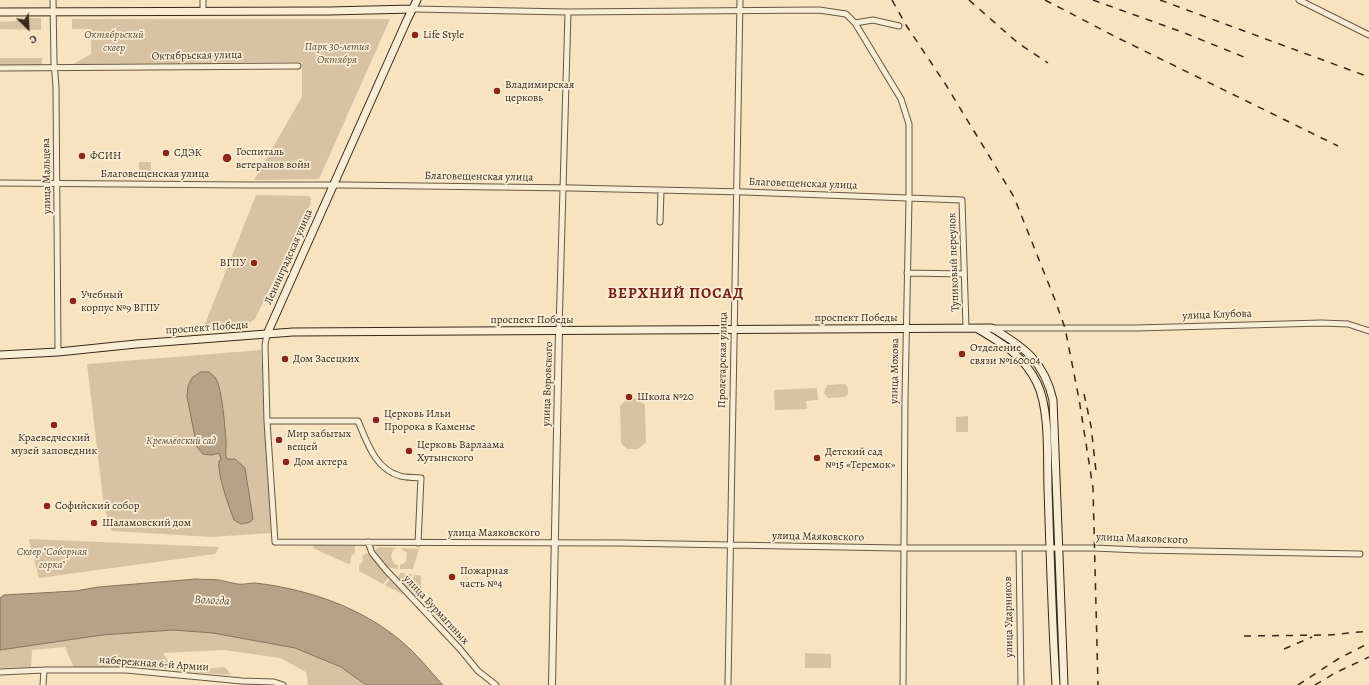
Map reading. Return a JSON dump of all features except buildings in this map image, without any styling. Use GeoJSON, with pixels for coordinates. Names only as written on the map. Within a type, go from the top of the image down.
{"type":"FeatureCollection","features":[{"type":"Feature","properties":{"kind":"main road","name":"Ленинградская улица"},"geometry":{"type":"LineString","coordinates":[[267,334],[417,0]]}},
{"type":"Feature","properties":{"kind":"main road"},"geometry":{"type":"LineString","coordinates":[[0,12],[413,9]]}},
{"type":"Feature","properties":{"kind":"main road"},"geometry":{"type":"LineString","coordinates":[[976,328],[995,338],[1020,357],[1033,374],[1040,391],[1046,419],[1056,685]]}},
{"type":"Feature","properties":{"kind":"main road"},"geometry":{"type":"LineString","coordinates":[[992,328],[1029,353],[1040,367],[1049,386],[1053,400],[1064,685]]}},
{"type":"Feature","properties":{"kind":"main road","name":"проспект Победы"},"geometry":{"type":"LineString","coordinates":[[0,355],[58,352],[136,344],[293,332],[992,328]]}},
{"type":"Feature","properties":{"kind":"street","name":"улица Мальцева"},"geometry":{"type":"LineString","coordinates":[[53,0],[54,68],[56,78],[58,352]]}},
{"type":"Feature","properties":{"kind":"street"},"geometry":{"type":"LineString","coordinates":[[203,0],[203,11]]}},
{"type":"Feature","properties":{"kind":"street","name":"Пролетарская улица"},"geometry":{"type":"LineString","coordinates":[[728,685],[733,330],[740,0]]}},
{"type":"Feature","properties":{"kind":"street"},"geometry":{"type":"LineString","coordinates":[[1299,0],[1369,35]]}},
{"type":"Feature","properties":{"kind":"street"},"geometry":{"type":"LineString","coordinates":[[413,9],[568,12],[819,10],[846,14],[855,23],[873,20],[899,26]]}},
{"type":"Feature","properties":{"kind":"street","name":"улица Воровского"},"geometry":{"type":"LineString","coordinates":[[552,685],[562,188],[568,12]]}},
{"type":"Feature","properties":{"kind":"street","name":"улица Мохова"},"geometry":{"type":"LineString","coordinates":[[855,23],[901,99],[909,124],[910,137],[905,329],[903,685]]}},
{"type":"Feature","properties":{"kind":"street","name":"Октябрьская улица"},"geometry":{"type":"LineString","coordinates":[[0,68],[298,66]]}},
{"type":"Feature","properties":{"kind":"street","name":"Благовещенская улица"},"geometry":{"type":"LineString","coordinates":[[0,183],[562,188],[736,192],[957,200]]}},
{"type":"Feature","properties":{"kind":"street"},"geometry":{"type":"LineString","coordinates":[[660,222],[661,191]]}},
{"type":"Feature","properties":{"kind":"street","name":"Тупиковый переулок"},"geometry":{"type":"LineString","coordinates":[[957,200],[962,200],[966,328]]}},
{"type":"Feature","properties":{"kind":"street"},"geometry":{"type":"LineString","coordinates":[[907,273],[964,274]]}},
{"type":"Feature","properties":{"kind":"street","name":"улица Клубова"},"geometry":{"type":"LineString","coordinates":[[1065,328],[1136,328],[1322,323],[1348,324],[1369,330]]}},
{"type":"Feature","properties":{"kind":"street","name":"проспект Победы"},"geometry":{"type":"LineString","coordinates":[[992,328],[1065,328]]}},
{"type":"Feature","properties":{"kind":"street","name":"Ленинградская улица"},"geometry":{"type":"LineString","coordinates":[[267,334],[265,344],[275,542]]}},
{"type":"Feature","properties":{"kind":"street"},"geometry":{"type":"LineString","coordinates":[[268,421],[358,421],[372,453],[381,464],[402,477],[421,478],[418,543]]}},
{"type":"Feature","properties":{"kind":"street","name":"улица Маяковского"},"geometry":{"type":"LineString","coordinates":[[275,542],[554,543],[904,548],[1058,547],[1360,554]]}},
{"type":"Feature","properties":{"kind":"street","name":"улица Бурмагиных"},"geometry":{"type":"LineString","coordinates":[[368,542],[372,553],[386,570],[460,649],[478,671],[496,685]]}},
{"type":"Feature","properties":{"kind":"street","name":"улица Ударников"},"geometry":{"type":"LineString","coordinates":[[1019,548],[1021,685]]}},
{"type":"Feature","properties":{"kind":"street"},"geometry":{"type":"LineString","coordinates":[[43,685],[44,670]]}},
{"type":"Feature","properties":{"kind":"street","name":"набережная 6-й Армии"},"geometry":{"type":"LineString","coordinates":[[0,672],[44,670],[126,670],[242,683],[274,682],[283,685]]}},
{"type":"Feature","properties":{"kind":"green space"},"geometry":{"type":"Polygon","coordinates":[[[23,18],[41,18],[41,30],[0,29],[0,22],[15,21],[23,18]]]}},
{"type":"Feature","properties":{"kind":"green space"},"geometry":{"type":"Polygon","coordinates":[[[72,19],[390,19],[319,179],[254,180],[302,97],[302,62],[73,64],[91,54],[91,29],[72,29],[72,19]]]}},
{"type":"Feature","properties":{"kind":"green space"},"geometry":{"type":"Polygon","coordinates":[[[0,58],[42,58],[42,65],[0,65],[0,58]]]}},
{"type":"Feature","properties":{"kind":"green space"},"geometry":{"type":"Polygon","coordinates":[[[139,162],[151,162],[151,171],[139,171],[139,162]]]}},
{"type":"Feature","properties":{"kind":"green space","name":"ВГПУ"},"geometry":{"type":"Polygon","coordinates":[[[256,195],[308,196],[311,198],[311,203],[255,319],[243,326],[223,329],[203,329],[256,195]]]}},
{"type":"Feature","properties":{"kind":"green space","name":"Кремлёвский сад"},"geometry":{"type":"Polygon","coordinates":[[[261,350],[271,533],[211,537],[112,531],[104,507],[87,364],[261,350]]]}},
{"type":"Feature","properties":{"kind":"green space"},"geometry":{"type":"Polygon","coordinates":[[[845,384],[848,387],[848,394],[845,397],[828,398],[824,393],[828,385],[845,384]]]}},
{"type":"Feature","properties":{"kind":"green space"},"geometry":{"type":"Polygon","coordinates":[[[817,388],[818,400],[806,401],[807,409],[775,410],[774,390],[817,388]]]}},
{"type":"Feature","properties":{"kind":"green space"},"geometry":{"type":"Polygon","coordinates":[[[636,398],[645,405],[646,442],[638,449],[627,449],[621,443],[620,406],[626,400],[636,398]]]}},
{"type":"Feature","properties":{"kind":"green space"},"geometry":{"type":"Polygon","coordinates":[[[968,416],[968,432],[956,432],[956,417],[968,416]]]}},
{"type":"Feature","properties":{"kind":"green space","name":"Сквер \"Соборная горка\""},"geometry":{"type":"Polygon","coordinates":[[[29,539],[219,547],[215,554],[39,578],[29,539]]]}},
{"type":"Feature","properties":{"kind":"green space"},"geometry":{"type":"Polygon","coordinates":[[[315,545],[355,546],[355,553],[351,557],[351,562],[348,564],[313,548],[315,545]]]}},
{"type":"Feature","properties":{"kind":"green space"},"geometry":{"type":"Polygon","coordinates":[[[380,547],[397,548],[393,550],[391,557],[394,564],[398,565],[398,569],[385,567],[375,553],[376,549],[380,547]]]}},
{"type":"Feature","properties":{"kind":"green space"},"geometry":{"type":"Polygon","coordinates":[[[400,548],[419,549],[413,569],[400,569],[400,565],[406,561],[407,553],[400,548]]]}},
{"type":"Feature","properties":{"kind":"green space"},"geometry":{"type":"Polygon","coordinates":[[[367,553],[389,577],[383,584],[359,571],[359,565],[363,560],[362,556],[367,553]]]}},
{"type":"Feature","properties":{"kind":"green space"},"geometry":{"type":"Polygon","coordinates":[[[400,573],[412,574],[407,592],[397,581],[400,573]]]}},
{"type":"Feature","properties":{"kind":"green space"},"geometry":{"type":"Polygon","coordinates":[[[414,575],[420,575],[421,577],[421,590],[416,600],[409,594],[414,575]]]}},
{"type":"Feature","properties":{"kind":"green space"},"geometry":{"type":"Polygon","coordinates":[[[390,579],[404,595],[385,585],[390,579]]]}},
{"type":"Feature","properties":{"kind":"green space"},"geometry":{"type":"Polygon","coordinates":[[[173,630],[214,633],[295,648],[341,667],[366,685],[308,685],[306,672],[280,658],[224,650],[163,653],[171,666],[203,669],[225,667],[231,675],[139,666],[74,668],[65,647],[32,650],[31,667],[0,668],[0,650],[102,635],[173,630]]]}},
{"type":"Feature","properties":{"kind":"green space"},"geometry":{"type":"Polygon","coordinates":[[[805,653],[831,654],[831,668],[805,668],[805,653]]]}},
{"type":"Feature","properties":{"kind":"water"},"geometry":{"type":"Polygon","coordinates":[[[201,372],[209,372],[215,377],[218,384],[223,408],[227,459],[235,459],[245,468],[253,519],[248,523],[241,524],[234,520],[220,474],[219,461],[221,459],[219,453],[211,455],[203,454],[197,447],[187,397],[188,386],[192,378],[201,372]]]}},
{"type":"Feature","properties":{"kind":"water","name":"Вологда"},"geometry":{"type":"Polygon","coordinates":[[[197,579],[219,580],[239,584],[255,583],[275,586],[314,595],[351,609],[369,618],[401,641],[418,657],[443,685],[366,685],[341,667],[295,648],[213,633],[173,630],[102,635],[0,650],[0,598],[4,595],[75,591],[99,587],[197,579]]]}},
{"type":"Feature","properties":{"kind":"railway"},"geometry":{"type":"LineString","coordinates":[[892,0],[906,25],[946,85],[1014,197],[1065,328],[1079,399],[1093,488],[1098,685]]}},
{"type":"Feature","properties":{"kind":"railway"},"geometry":{"type":"LineString","coordinates":[[969,0],[1018,43],[1048,63]]}},
{"type":"Feature","properties":{"kind":"railway"},"geometry":{"type":"LineString","coordinates":[[1045,0],[1118,38],[1338,146]]}},
{"type":"Feature","properties":{"kind":"railway"},"geometry":{"type":"LineString","coordinates":[[1093,0],[1182,32],[1249,59]]}},
{"type":"Feature","properties":{"kind":"railway"},"geometry":{"type":"LineString","coordinates":[[1160,0],[1369,77]]}},
{"type":"Feature","properties":{"kind":"railway"},"geometry":{"type":"LineString","coordinates":[[1084,394],[1091,426],[1096,471]]}},
{"type":"Feature","properties":{"kind":"railway"},"geometry":{"type":"LineString","coordinates":[[1244,636],[1330,635],[1369,631]]}},
{"type":"Feature","properties":{"kind":"railway"},"geometry":{"type":"LineString","coordinates":[[1284,649],[1312,637]]}},
{"type":"Feature","properties":{"kind":"railway"},"geometry":{"type":"LineString","coordinates":[[1298,685],[1338,659],[1369,643]]}},
{"type":"Feature","properties":{"kind":"railway"},"geometry":{"type":"LineString","coordinates":[[1315,685],[1335,673],[1369,657]]}},
{"type":"Feature","properties":{"kind":"place","name":"Life Style"},"geometry":{"type":"Point","coordinates":[415,35]}},
{"type":"Feature","properties":{"kind":"place","name":"Владимирская церковь"},"geometry":{"type":"Point","coordinates":[497,91]}},
{"type":"Feature","properties":{"kind":"place","name":"СДЭК"},"geometry":{"type":"Point","coordinates":[166,153]}},
{"type":"Feature","properties":{"kind":"place","name":"ФСИН"},"geometry":{"type":"Point","coordinates":[82,156]}},
{"type":"Feature","properties":{"kind":"place","name":"Госпиталь ветеранов войн"},"geometry":{"type":"Point","coordinates":[227,158]}},
{"type":"Feature","properties":{"kind":"place","name":"ВГПУ"},"geometry":{"type":"Point","coordinates":[254,263]}},
{"type":"Feature","properties":{"kind":"place","name":"Учебный корпус №9 ВГПУ"},"geometry":{"type":"Point","coordinates":[73,301]}},
{"type":"Feature","properties":{"kind":"place","name":"Отделение связи №160004"},"geometry":{"type":"Point","coordinates":[962,354]}},
{"type":"Feature","properties":{"kind":"place","name":"Дом Засецких"},"geometry":{"type":"Point","coordinates":[285,359]}},
{"type":"Feature","properties":{"kind":"place","name":"Школа №20"},"geometry":{"type":"Point","coordinates":[629,397]}},
{"type":"Feature","properties":{"kind":"place","name":"Церковь Ильи Пророка в Каменье"},"geometry":{"type":"Point","coordinates":[376,420]}},
{"type":"Feature","properties":{"kind":"place","name":"Краеведческий музей заповедник"},"geometry":{"type":"Point","coordinates":[54,425]}},
{"type":"Feature","properties":{"kind":"place","name":"Мир забытых вещей"},"geometry":{"type":"Point","coordinates":[279,440]}},
{"type":"Feature","properties":{"kind":"place","name":"Церковь Варлаама Хутынского"},"geometry":{"type":"Point","coordinates":[409,451]}},
{"type":"Feature","properties":{"kind":"place","name":"Детский сад №15 «Теремок»"},"geometry":{"type":"Point","coordinates":[817,458]}},
{"type":"Feature","properties":{"kind":"place","name":"Дом актера"},"geometry":{"type":"Point","coordinates":[286,462]}},
{"type":"Feature","properties":{"kind":"place","name":"Софийский собор"},"geometry":{"type":"Point","coordinates":[47,506]}},
{"type":"Feature","properties":{"kind":"place","name":"Шаламовский дом"},"geometry":{"type":"Point","coordinates":[94,523]}},
{"type":"Feature","properties":{"kind":"place","name":"Пожарная часть №4"},"geometry":{"type":"Point","coordinates":[452,577]}},
{"type":"Feature","properties":{"kind":"district","name":"ВЕРХНИЙ ПОСАД"},"geometry":{"type":"Point","coordinates":[676,294]}},
{"type":"Feature","properties":{"kind":"park label","name":"Октябрьский сквер"},"geometry":{"type":"Point","coordinates":[114,41]}},
{"type":"Feature","properties":{"kind":"park label","name":"Парк 30-летия Октября"},"geometry":{"type":"Point","coordinates":[337,53]}}]}
